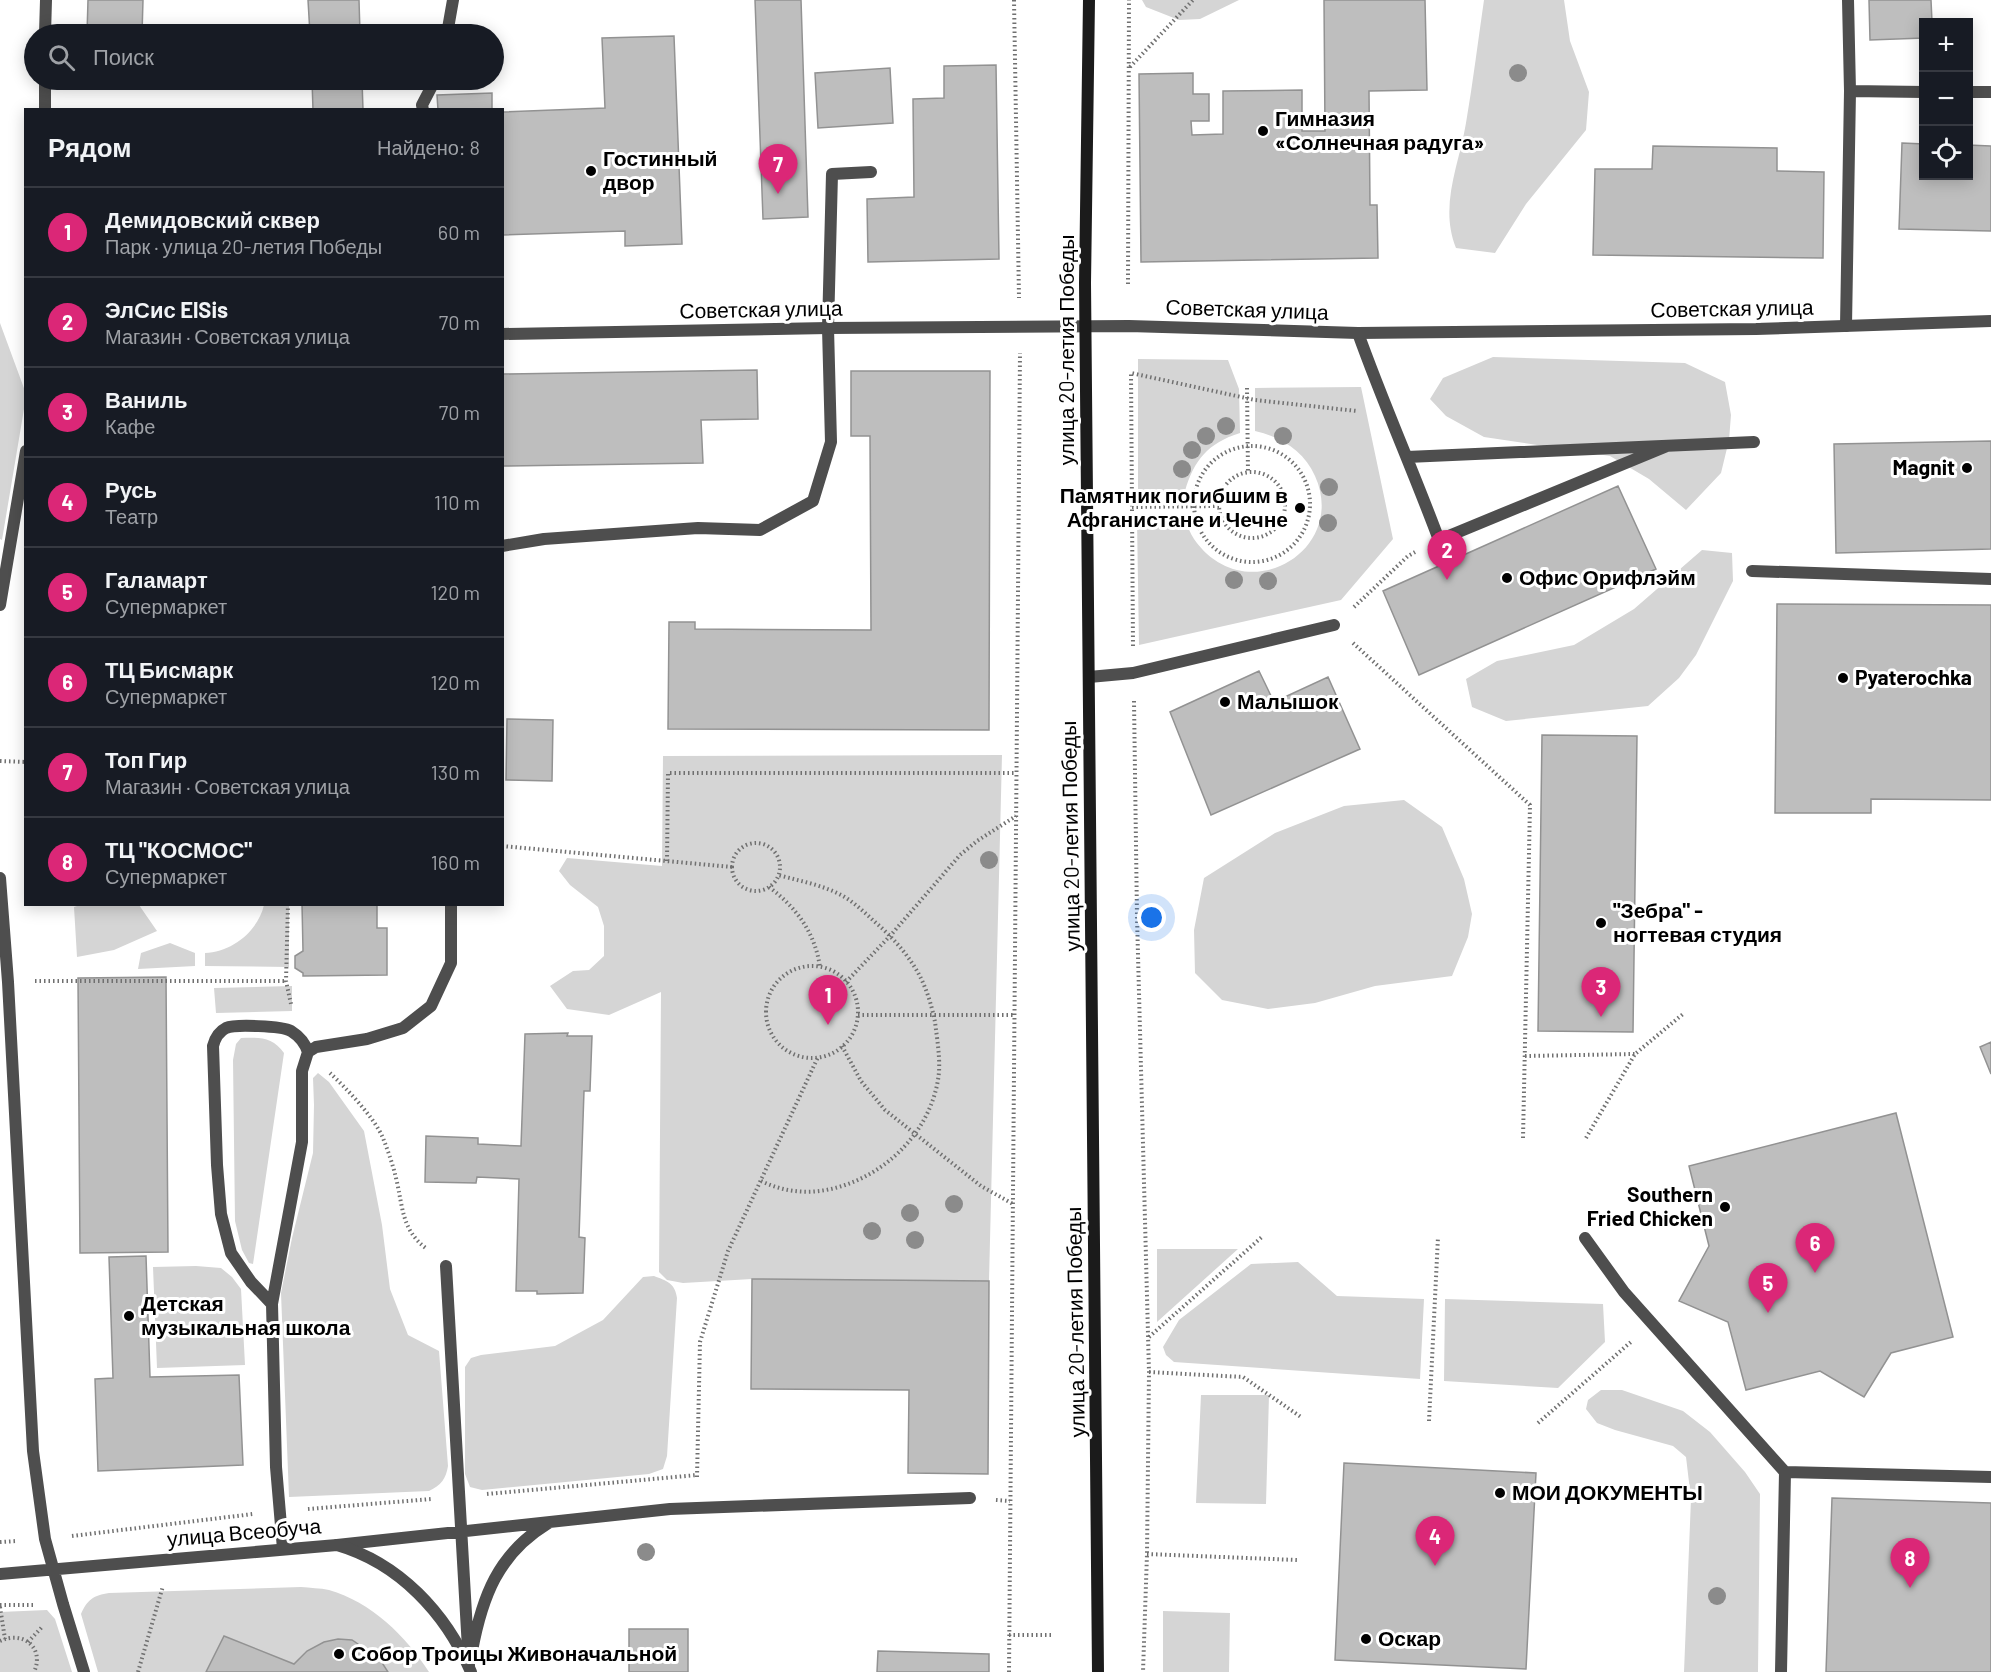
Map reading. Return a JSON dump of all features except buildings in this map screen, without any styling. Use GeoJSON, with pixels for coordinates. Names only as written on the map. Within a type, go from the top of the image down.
{"type":"FeatureCollection","features":[{"type":"Feature","properties":{"kind":"street"},"geometry":{"type":"LineString","coordinates":[[45,0],[45,24]]}},
{"type":"Feature","properties":{"kind":"street"},"geometry":{"type":"LineString","coordinates":[[449,24],[453,0]]}},
{"type":"Feature","properties":{"kind":"street","name":"улица 20-летия Победы"},"geometry":{"type":"LineString","coordinates":[[1089,0],[1086,327],[1098,1672]]}},
{"type":"Feature","properties":{"kind":"street"},"geometry":{"type":"LineString","coordinates":[[1846,327],[1850,91],[1848,0]]}},
{"type":"Feature","properties":{"kind":"street"},"geometry":{"type":"LineString","coordinates":[[45,90],[45,108]]}},
{"type":"Feature","properties":{"kind":"street"},"geometry":{"type":"LineString","coordinates":[[423,108],[430,90]]}},
{"type":"Feature","properties":{"kind":"street"},"geometry":{"type":"LineString","coordinates":[[1850,91],[1919,92]]}},
{"type":"Feature","properties":{"kind":"street"},"geometry":{"type":"LineString","coordinates":[[1973,92],[1991,92]]}},
{"type":"Feature","properties":{"kind":"street"},"geometry":{"type":"LineString","coordinates":[[504,546],[543,539],[675,530],[760,530],[813,501],[831,442],[828,328],[832,174],[871,172]]}},
{"type":"Feature","properties":{"kind":"street","name":"Советская улица"},"geometry":{"type":"LineString","coordinates":[[504,334],[828,328],[1086,327],[1358,333],[1846,327],[1991,321]]}},
{"type":"Feature","properties":{"kind":"street"},"geometry":{"type":"LineString","coordinates":[[1358,333],[1439,540],[1666,446]]}},
{"type":"Feature","properties":{"kind":"street"},"geometry":{"type":"LineString","coordinates":[[1407,457],[1754,442]]}},
{"type":"Feature","properties":{"kind":"street"},"geometry":{"type":"LineString","coordinates":[[0,605],[4,552],[24,460]]}},
{"type":"Feature","properties":{"kind":"street"},"geometry":{"type":"LineString","coordinates":[[1752,571],[1991,579]]}},
{"type":"Feature","properties":{"kind":"street"},"geometry":{"type":"LineString","coordinates":[[1089,676],[1133,674],[1334,625]]}},
{"type":"Feature","properties":{"kind":"street"},"geometry":{"type":"LineString","coordinates":[[0,878],[8,982],[33,1450],[45,1539],[84,1672]]}},
{"type":"Feature","properties":{"kind":"street"},"geometry":{"type":"LineString","coordinates":[[308,1052],[325,1044],[367,1039],[403,1028],[431,1006],[451,963],[452,906]]}},
{"type":"Feature","properties":{"kind":"street"},"geometry":{"type":"LineString","coordinates":[[272,1304],[251,1282],[231,1253],[221,1215],[213,1046],[219,1033],[231,1026],[289,1030],[305,1043],[308,1052],[302,1071],[302,1142],[272,1304],[276,1467],[283,1549]]}},
{"type":"Feature","properties":{"kind":"street"},"geometry":{"type":"LineString","coordinates":[[1584,1238],[1624,1292],[1785,1472],[1781,1672]]}},
{"type":"Feature","properties":{"kind":"street"},"geometry":{"type":"LineString","coordinates":[[446,1266],[470,1670]]}},
{"type":"Feature","properties":{"kind":"street"},"geometry":{"type":"LineString","coordinates":[[1785,1472],[1991,1477]]}},
{"type":"Feature","properties":{"kind":"street"},"geometry":{"type":"LineString","coordinates":[[337,1545],[670,1509],[970,1498]]}},
{"type":"Feature","properties":{"kind":"street"},"geometry":{"type":"LineString","coordinates":[[470,1670],[482,1609],[498,1570],[531,1534],[552,1522]]}},
{"type":"Feature","properties":{"kind":"street","name":"улица Всеобуча"},"geometry":{"type":"LineString","coordinates":[[0,1574],[337,1545],[384,1566],[412,1586],[439,1618],[470,1670]]}},
{"type":"Feature","properties":{"kind":"path"},"geometry":{"type":"LineString","coordinates":[[1014,0],[1020,305]]}},
{"type":"Feature","properties":{"kind":"path"},"geometry":{"type":"LineString","coordinates":[[1128,284],[1129,0]]}},
{"type":"Feature","properties":{"kind":"path"},"geometry":{"type":"LineString","coordinates":[[1129,68],[1193,0]]}},
{"type":"Feature","properties":{"kind":"path"},"geometry":{"type":"LineString","coordinates":[[1009,1672],[1020,348]]}},
{"type":"Feature","properties":{"kind":"path"},"geometry":{"type":"LineString","coordinates":[[1143,1672],[1149,1372],[1137,917],[1131,373],[1248,398],[1388,414]]}},
{"type":"Feature","properties":{"kind":"path"},"geometry":{"type":"LineString","coordinates":[[1247,388],[1248,473]]}},
{"type":"Feature","properties":{"kind":"path"},"geometry":{"type":"LineString","coordinates":[[1248,445],[1269,448],[1287,457],[1301,472],[1309,490],[1310,511],[1305,529],[1295,543],[1281,555],[1264,562],[1246,562],[1228,558],[1213,548],[1201,534],[1193,507],[1200,477],[1212,461],[1229,450],[1248,445]]}},
{"type":"Feature","properties":{"kind":"path"},"geometry":{"type":"LineString","coordinates":[[1248,473],[1266,475],[1281,489],[1284,499],[1285,510],[1275,529],[1256,538],[1235,534],[1221,517],[1219,506],[1225,485],[1233,478],[1248,473]]}},
{"type":"Feature","properties":{"kind":"path"},"geometry":{"type":"LineString","coordinates":[[1132,507],[1219,506]]}},
{"type":"Feature","properties":{"kind":"path"},"geometry":{"type":"LineString","coordinates":[[1439,540],[1408,556],[1334,625],[1530,805],[1523,1138]]}},
{"type":"Feature","properties":{"kind":"path"},"geometry":{"type":"LineString","coordinates":[[0,761],[24,762]]}},
{"type":"Feature","properties":{"kind":"path"},"geometry":{"type":"LineString","coordinates":[[667,861],[668,773],[1016,773]]}},
{"type":"Feature","properties":{"kind":"path"},"geometry":{"type":"LineString","coordinates":[[846,982],[890,936],[960,855],[1016,816]]}},
{"type":"Feature","properties":{"kind":"path"},"geometry":{"type":"LineString","coordinates":[[759,843],[773,849],[777,855],[780,863],[778,875],[769,887],[756,891],[748,890],[735,879],[732,867],[734,857],[744,846],[759,843]]}},
{"type":"Feature","properties":{"kind":"path"},"geometry":{"type":"LineString","coordinates":[[504,846],[732,867]]}},
{"type":"Feature","properties":{"kind":"path"},"geometry":{"type":"LineString","coordinates":[[761,1181],[775,1188],[813,1192],[853,1183],[874,1173],[892,1160],[914,1134],[930,1104],[939,1071],[937,1034],[922,982],[912,963],[890,936],[845,897],[828,889],[778,875]]}},
{"type":"Feature","properties":{"kind":"path"},"geometry":{"type":"LineString","coordinates":[[769,887],[790,905],[805,923],[813,936],[820,967]]}},
{"type":"Feature","properties":{"kind":"path"},"geometry":{"type":"LineString","coordinates":[[288,906],[286,981],[298,1037]]}},
{"type":"Feature","properties":{"kind":"path"},"geometry":{"type":"LineString","coordinates":[[820,967],[834,972],[846,982],[857,1000],[858,1015],[854,1030],[842,1046],[833,1053],[818,1057],[802,1057],[788,1051],[776,1041],[768,1027],[765,1012],[768,997],[775,984],[786,974],[799,968],[820,967]]}},
{"type":"Feature","properties":{"kind":"path"},"geometry":{"type":"LineString","coordinates":[[36,981],[286,981]]}},
{"type":"Feature","properties":{"kind":"path"},"geometry":{"type":"LineString","coordinates":[[1586,1138],[1635,1054],[1683,1014]]}},
{"type":"Feature","properties":{"kind":"path"},"geometry":{"type":"LineString","coordinates":[[858,1015],[1014,1015]]}},
{"type":"Feature","properties":{"kind":"path"},"geometry":{"type":"LineString","coordinates":[[842,1046],[872,1097],[914,1134],[981,1185],[1013,1204]]}},
{"type":"Feature","properties":{"kind":"path"},"geometry":{"type":"LineString","coordinates":[[308,1052],[350,1095],[382,1137],[396,1178],[401,1212],[409,1229],[421,1245],[437,1256],[446,1266]]}},
{"type":"Feature","properties":{"kind":"path"},"geometry":{"type":"LineString","coordinates":[[1525,1056],[1635,1054]]}},
{"type":"Feature","properties":{"kind":"path"},"geometry":{"type":"LineString","coordinates":[[696,1508],[700,1342],[728,1251],[818,1057]]}},
{"type":"Feature","properties":{"kind":"path"},"geometry":{"type":"LineString","coordinates":[[1148,1337],[1263,1236]]}},
{"type":"Feature","properties":{"kind":"path"},"geometry":{"type":"LineString","coordinates":[[1429,1421],[1438,1237]]}},
{"type":"Feature","properties":{"kind":"path"},"geometry":{"type":"LineString","coordinates":[[1538,1424],[1611,1357]]}},
{"type":"Feature","properties":{"kind":"path"},"geometry":{"type":"LineString","coordinates":[[1149,1372],[1243,1377],[1301,1417]]}},
{"type":"Feature","properties":{"kind":"path"},"geometry":{"type":"LineString","coordinates":[[0,1542],[45,1539],[280,1511],[697,1475]]}},
{"type":"Feature","properties":{"kind":"path"},"geometry":{"type":"LineString","coordinates":[[1147,1554],[1297,1560]]}},
{"type":"Feature","properties":{"kind":"path"},"geometry":{"type":"LineString","coordinates":[[138,1672],[170,1559]]}},
{"type":"Feature","properties":{"kind":"path"},"geometry":{"type":"LineString","coordinates":[[5,1639],[0,1606],[63,1604]]}},
{"type":"Feature","properties":{"kind":"path"},"geometry":{"type":"LineString","coordinates":[[1009,1635],[1051,1635]]}},
{"type":"Feature","properties":{"kind":"path"},"geometry":{"type":"LineString","coordinates":[[0,1641],[20,1638],[33,1647],[37,1663],[34,1672]]}},
{"type":"Feature","properties":{"kind":"shaded area"},"geometry":{"type":"Polygon","coordinates":[[[1142,0],[1239,0],[1200,19],[1179,20],[1146,7],[1142,0]]]}},
{"type":"Feature","properties":{"kind":"shaded area"},"geometry":{"type":"Polygon","coordinates":[[[1484,0],[1564,0],[1570,41],[1589,92],[1586,130],[1526,204],[1495,253],[1456,248],[1449,217],[1452,186],[1466,123],[1484,0]]]}},
{"type":"Feature","properties":{"kind":"shaded area"},"geometry":{"type":"Polygon","coordinates":[[[0,323],[24,388],[24,409],[2,540],[0,539],[0,323]]]}},
{"type":"Feature","properties":{"kind":"shaded area"},"geometry":{"type":"Polygon","coordinates":[[[1493,357],[1685,363],[1725,382],[1731,415],[1729,440],[1721,473],[1686,510],[1649,479],[1610,456],[1484,437],[1446,416],[1430,399],[1443,378],[1493,357]]]}},
{"type":"Feature","properties":{"kind":"shaded area"},"geometry":{"type":"Polygon","coordinates":[[[1138,359],[1228,360],[1239,389],[1240,433],[1219,442],[1204,454],[1193,470],[1185,491],[1138,493],[1138,359]]]}},
{"type":"Feature","properties":{"kind":"shaded area"},"geometry":{"type":"Polygon","coordinates":[[[1361,387],[1393,539],[1341,600],[1139,645],[1137,520],[1185,518],[1194,539],[1215,560],[1239,570],[1264,571],[1286,563],[1305,548],[1318,528],[1322,503],[1315,476],[1305,459],[1283,441],[1255,431],[1255,388],[1361,387]]]}},
{"type":"Feature","properties":{"kind":"shaded area"},"geometry":{"type":"Polygon","coordinates":[[[1702,550],[1732,553],[1733,581],[1696,655],[1679,678],[1648,706],[1506,721],[1472,707],[1466,679],[1497,661],[1574,645],[1634,609],[1702,550]]]}},
{"type":"Feature","properties":{"kind":"shaded area"},"geometry":{"type":"Polygon","coordinates":[[[1002,755],[989,1281],[752,1279],[683,1283],[667,1280],[659,1272],[661,992],[609,1015],[567,1009],[550,986],[573,971],[589,970],[604,956],[604,926],[598,907],[570,885],[559,871],[567,858],[662,866],[663,756],[1002,755]]]}},
{"type":"Feature","properties":{"kind":"shaded area"},"geometry":{"type":"Polygon","coordinates":[[[1404,800],[1442,827],[1464,879],[1472,914],[1468,937],[1452,976],[1375,986],[1315,1003],[1268,1009],[1222,1000],[1195,973],[1194,930],[1204,878],[1275,833],[1344,806],[1404,800]]]}},
{"type":"Feature","properties":{"kind":"shaded area"},"geometry":{"type":"Polygon","coordinates":[[[140,906],[157,931],[114,950],[77,957],[74,907],[140,906]]]}},
{"type":"Feature","properties":{"kind":"shaded area"},"geometry":{"type":"Polygon","coordinates":[[[264,906],[289,906],[289,967],[205,966],[205,953],[225,949],[234,944],[250,931],[264,906]]]}},
{"type":"Feature","properties":{"kind":"shaded area"},"geometry":{"type":"Polygon","coordinates":[[[170,943],[195,953],[195,966],[138,969],[141,953],[170,943]]]}},
{"type":"Feature","properties":{"kind":"shaded area"},"geometry":{"type":"Polygon","coordinates":[[[292,986],[292,1011],[216,1013],[214,988],[292,986]]]}},
{"type":"Feature","properties":{"kind":"shaded area"},"geometry":{"type":"Polygon","coordinates":[[[241,1038],[265,1039],[275,1044],[284,1053],[253,1264],[249,1263],[242,1250],[235,1221],[233,1060],[236,1044],[241,1038]]]}},
{"type":"Feature","properties":{"kind":"shaded area"},"geometry":{"type":"Polygon","coordinates":[[[318,1073],[329,1082],[364,1131],[382,1225],[390,1289],[408,1335],[439,1351],[448,1466],[442,1481],[429,1491],[289,1497],[281,1293],[313,1153],[313,1078],[318,1073]]]}},
{"type":"Feature","properties":{"kind":"shaded area"},"geometry":{"type":"Polygon","coordinates":[[[1157,1249],[1238,1249],[1157,1322],[1157,1249]]]}},
{"type":"Feature","properties":{"kind":"shaded area"},"geometry":{"type":"Polygon","coordinates":[[[1298,1262],[1337,1296],[1424,1299],[1420,1379],[1174,1362],[1166,1355],[1163,1347],[1179,1320],[1251,1264],[1298,1262]]]}},
{"type":"Feature","properties":{"kind":"shaded area"},"geometry":{"type":"Polygon","coordinates":[[[153,1267],[221,1268],[241,1289],[245,1365],[157,1368],[153,1267]]]}},
{"type":"Feature","properties":{"kind":"shaded area"},"geometry":{"type":"Polygon","coordinates":[[[654,1276],[672,1286],[677,1298],[667,1456],[663,1469],[649,1474],[482,1490],[470,1487],[465,1474],[465,1367],[471,1358],[555,1346],[603,1320],[643,1277],[654,1276]]]}},
{"type":"Feature","properties":{"kind":"shaded area"},"geometry":{"type":"Polygon","coordinates":[[[1445,1299],[1603,1304],[1605,1342],[1558,1388],[1444,1381],[1445,1299]]]}},
{"type":"Feature","properties":{"kind":"shaded area"},"geometry":{"type":"Polygon","coordinates":[[[1601,1390],[1622,1390],[1683,1411],[1710,1432],[1745,1472],[1760,1494],[1758,1672],[1684,1672],[1691,1499],[1686,1457],[1673,1446],[1597,1423],[1586,1409],[1588,1400],[1601,1390]]]}},
{"type":"Feature","properties":{"kind":"shaded area"},"geometry":{"type":"Polygon","coordinates":[[[1201,1395],[1269,1395],[1266,1504],[1196,1503],[1201,1395]]]}},
{"type":"Feature","properties":{"kind":"shaded area"},"geometry":{"type":"Polygon","coordinates":[[[301,1587],[329,1590],[344,1595],[373,1612],[398,1633],[429,1672],[388,1672],[378,1658],[356,1642],[344,1640],[319,1645],[294,1664],[224,1636],[206,1672],[98,1672],[81,1614],[92,1599],[109,1593],[301,1587]]]}},
{"type":"Feature","properties":{"kind":"shaded area"},"geometry":{"type":"Polygon","coordinates":[[[47,1610],[55,1619],[72,1672],[0,1672],[0,1612],[47,1610]]]}},
{"type":"Feature","properties":{"kind":"shaded area"},"geometry":{"type":"Polygon","coordinates":[[[1163,1611],[1230,1613],[1229,1672],[1163,1672],[1163,1611]]]}},
{"type":"Feature","properties":{"kind":"place","name":"Гимназия «Солнечная радуга»"},"geometry":{"type":"Point","coordinates":[1263,131]}},
{"type":"Feature","properties":{"kind":"place","name":"Гостинный двор"},"geometry":{"type":"Point","coordinates":[591,171]}},
{"type":"Feature","properties":{"kind":"place","name":"Топ Гир"},"geometry":{"type":"Point","coordinates":[778,194]}},
{"type":"Feature","properties":{"kind":"place","name":"Magnit"},"geometry":{"type":"Point","coordinates":[1967,468]}},
{"type":"Feature","properties":{"kind":"place","name":"Памятник погибшим в Афганистане и Чечне"},"geometry":{"type":"Point","coordinates":[1300,508]}},
{"type":"Feature","properties":{"kind":"place","name":"Офис Орифлэйм"},"geometry":{"type":"Point","coordinates":[1507,578]}},
{"type":"Feature","properties":{"kind":"place","name":"ЭлСис ElSis"},"geometry":{"type":"Point","coordinates":[1447,580]}},
{"type":"Feature","properties":{"kind":"place","name":"Pyaterochka"},"geometry":{"type":"Point","coordinates":[1843,678]}},
{"type":"Feature","properties":{"kind":"place","name":"Малышок"},"geometry":{"type":"Point","coordinates":[1225,702]}},
{"type":"Feature","properties":{"kind":"place","name":"\"Зебра\" - ногтевая студия"},"geometry":{"type":"Point","coordinates":[1601,923]}},
{"type":"Feature","properties":{"kind":"place","name":"Ваниль"},"geometry":{"type":"Point","coordinates":[1601,1017]}},
{"type":"Feature","properties":{"kind":"place","name":"Демидовский сквер"},"geometry":{"type":"Point","coordinates":[828,1025]}},
{"type":"Feature","properties":{"kind":"place","name":"Southern Fried Chicken"},"geometry":{"type":"Point","coordinates":[1725,1207]}},
{"type":"Feature","properties":{"kind":"place","name":"ТЦ Бисмарк"},"geometry":{"type":"Point","coordinates":[1815,1273]}},
{"type":"Feature","properties":{"kind":"place","name":"Галамарт"},"geometry":{"type":"Point","coordinates":[1768,1313]}},
{"type":"Feature","properties":{"kind":"place","name":"Детская музыкальная школа"},"geometry":{"type":"Point","coordinates":[129,1316]}},
{"type":"Feature","properties":{"kind":"place","name":"МОИ ДОКУМЕНТЫ"},"geometry":{"type":"Point","coordinates":[1500,1493]}},
{"type":"Feature","properties":{"kind":"place","name":"Русь"},"geometry":{"type":"Point","coordinates":[1435,1566]}},
{"type":"Feature","properties":{"kind":"place","name":"ТЦ \"КОСМОС\""},"geometry":{"type":"Point","coordinates":[1910,1588]}},
{"type":"Feature","properties":{"kind":"place","name":"Оскар"},"geometry":{"type":"Point","coordinates":[1366,1639]}},
{"type":"Feature","properties":{"kind":"place","name":"Собор Троицы Живоначальной"},"geometry":{"type":"Point","coordinates":[339,1654]}}]}
